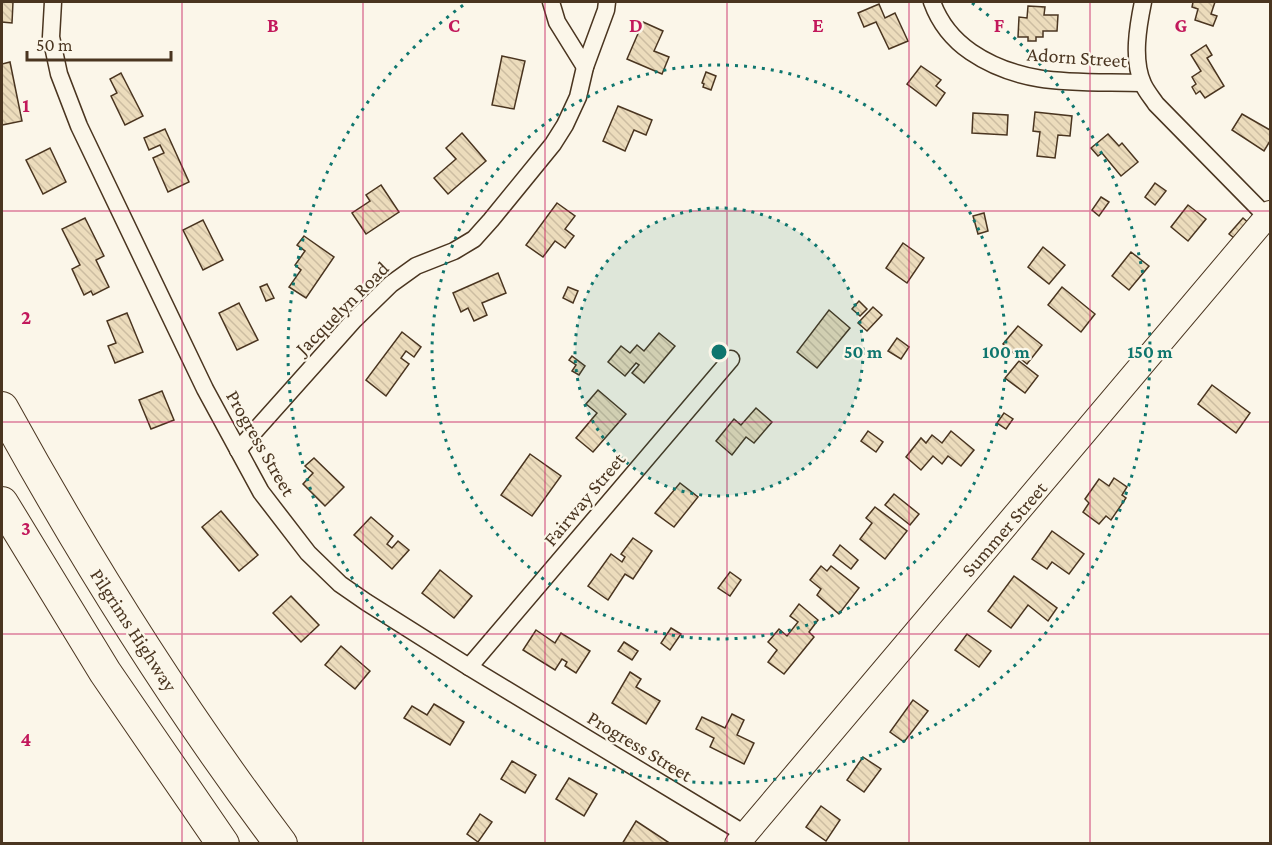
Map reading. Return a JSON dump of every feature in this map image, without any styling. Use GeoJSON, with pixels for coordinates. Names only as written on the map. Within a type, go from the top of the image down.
{"type":"FeatureCollection","features":[{"type":"Feature","properties":{"kind":"highway","name":"Pilgrims Highway"},"geometry":{"type":"LineString","coordinates":[[2,408],[115,603],[205,738],[281,843]]}},
{"type":"Feature","properties":{"kind":"highway"},"geometry":{"type":"LineString","coordinates":[[2,503],[105,672],[223,843]]}},
{"type":"Feature","properties":{"kind":"street","name":"Progress Street"},"geometry":{"type":"LineString","coordinates":[[53,2],[51,37],[59,74],[80,126],[205,389],[261,492],[308,553],[340,584],[366,602],[741,839]]}},
{"type":"Feature","properties":{"kind":"street"},"geometry":{"type":"LineString","coordinates":[[551,2],[557,21],[585,67]]}},
{"type":"Feature","properties":{"kind":"street","name":"Jacquelyn Road"},"geometry":{"type":"LineString","coordinates":[[238,450],[354,320],[391,284],[416,266],[454,251],[474,239],[554,144],[578,97],[585,67],[607,2]]}},
{"type":"Feature","properties":{"kind":"street","name":"Adorn Street"},"geometry":{"type":"LineString","coordinates":[[932,2],[936,13],[954,41],[990,64],[1015,74],[1049,80],[1143,83]]}},
{"type":"Feature","properties":{"kind":"street"},"geometry":{"type":"LineString","coordinates":[[1143,2],[1137,45],[1138,66],[1143,83],[1156,104],[1269,215]]}},
{"type":"Feature","properties":{"kind":"street","name":"Summer Street"},"geometry":{"type":"LineString","coordinates":[[741,839],[1269,215]]}},
{"type":"Feature","properties":{"kind":"street","name":"Fairway Street"},"geometry":{"type":"LineString","coordinates":[[469,667],[731,359]]}},
{"type":"Feature","properties":{"kind":"building"},"geometry":{"type":"Polygon","coordinates":[[[2,2],[13,2],[12,23],[2,22],[2,2]]]}},
{"type":"Feature","properties":{"kind":"building"},"geometry":{"type":"Polygon","coordinates":[[[1193,2],[1215,2],[1211,14],[1217,16],[1213,26],[1195,20],[1198,9],[1192,7],[1193,2]]]}},
{"type":"Feature","properties":{"kind":"building"},"geometry":{"type":"Polygon","coordinates":[[[879,4],[885,18],[895,13],[908,41],[889,49],[876,22],[864,27],[858,13],[879,4]]]}},
{"type":"Feature","properties":{"kind":"building"},"geometry":{"type":"Polygon","coordinates":[[[1028,6],[1045,7],[1044,15],[1058,15],[1057,31],[1043,31],[1043,37],[1036,37],[1036,41],[1028,41],[1028,37],[1018,37],[1019,17],[1027,18],[1028,6]]]}},
{"type":"Feature","properties":{"kind":"building"},"geometry":{"type":"Polygon","coordinates":[[[643,22],[663,31],[654,51],[669,57],[662,74],[627,59],[643,22]]]}},
{"type":"Feature","properties":{"kind":"building"},"geometry":{"type":"Polygon","coordinates":[[[1206,45],[1212,55],[1207,58],[1224,86],[1205,98],[1200,91],[1196,94],[1192,87],[1196,84],[1192,77],[1201,71],[1191,55],[1206,45]]]}},
{"type":"Feature","properties":{"kind":"building"},"geometry":{"type":"Polygon","coordinates":[[[502,56],[525,61],[514,109],[492,105],[502,56]]]}},
{"type":"Feature","properties":{"kind":"building"},"geometry":{"type":"Polygon","coordinates":[[[10,62],[22,121],[2,125],[2,64],[10,62]]]}},
{"type":"Feature","properties":{"kind":"building"},"geometry":{"type":"Polygon","coordinates":[[[921,66],[941,80],[936,86],[945,93],[936,106],[907,84],[921,66]]]}},
{"type":"Feature","properties":{"kind":"building"},"geometry":{"type":"Polygon","coordinates":[[[706,72],[716,76],[711,90],[703,87],[706,72]]]}},
{"type":"Feature","properties":{"kind":"building"},"geometry":{"type":"Polygon","coordinates":[[[121,73],[143,116],[125,125],[111,96],[117,93],[110,79],[121,73]]]}},
{"type":"Feature","properties":{"kind":"building"},"geometry":{"type":"Polygon","coordinates":[[[618,106],[652,120],[646,135],[634,130],[625,151],[603,141],[618,106]]]}},
{"type":"Feature","properties":{"kind":"building"},"geometry":{"type":"Polygon","coordinates":[[[1035,112],[1072,116],[1070,136],[1058,135],[1055,158],[1037,156],[1040,132],[1033,131],[1035,112]]]}},
{"type":"Feature","properties":{"kind":"building"},"geometry":{"type":"Polygon","coordinates":[[[973,113],[1008,115],[1007,135],[972,133],[973,113]]]}},
{"type":"Feature","properties":{"kind":"building"},"geometry":{"type":"Polygon","coordinates":[[[1242,114],[1270,130],[1270,141],[1264,151],[1232,130],[1242,114]]]}},
{"type":"Feature","properties":{"kind":"building"},"geometry":{"type":"Polygon","coordinates":[[[165,129],[189,182],[168,192],[153,158],[164,153],[160,145],[149,150],[144,138],[165,129]]]}},
{"type":"Feature","properties":{"kind":"building"},"geometry":{"type":"Polygon","coordinates":[[[462,133],[486,161],[448,194],[434,178],[456,159],[446,148],[462,133]]]}},
{"type":"Feature","properties":{"kind":"building"},"geometry":{"type":"Polygon","coordinates":[[[1108,134],[1119,146],[1122,143],[1138,162],[1121,176],[1102,153],[1098,156],[1091,148],[1108,134]]]}},
{"type":"Feature","properties":{"kind":"building"},"geometry":{"type":"Polygon","coordinates":[[[50,148],[66,182],[43,194],[26,160],[50,148]]]}},
{"type":"Feature","properties":{"kind":"building"},"geometry":{"type":"Polygon","coordinates":[[[1155,183],[1166,191],[1155,205],[1145,197],[1155,183]]]}},
{"type":"Feature","properties":{"kind":"building"},"geometry":{"type":"Polygon","coordinates":[[[381,185],[399,212],[366,234],[352,213],[370,201],[366,195],[381,185]]]}},
{"type":"Feature","properties":{"kind":"building"},"geometry":{"type":"Polygon","coordinates":[[[1101,197],[1109,202],[1099,216],[1092,210],[1101,197]]]}},
{"type":"Feature","properties":{"kind":"building"},"geometry":{"type":"Polygon","coordinates":[[[557,203],[575,216],[565,229],[574,236],[565,248],[555,241],[543,257],[526,245],[557,203]]]}},
{"type":"Feature","properties":{"kind":"building"},"geometry":{"type":"Polygon","coordinates":[[[1188,205],[1206,219],[1188,241],[1171,227],[1188,205]]]}},
{"type":"Feature","properties":{"kind":"building"},"geometry":{"type":"Polygon","coordinates":[[[984,213],[988,231],[978,234],[973,216],[984,213]]]}},
{"type":"Feature","properties":{"kind":"building"},"geometry":{"type":"Polygon","coordinates":[[[85,218],[104,256],[96,260],[109,287],[93,295],[91,291],[84,295],[72,269],[80,265],[62,229],[85,218]]]}},
{"type":"Feature","properties":{"kind":"building"},"geometry":{"type":"Polygon","coordinates":[[[1243,218],[1251,225],[1238,241],[1229,234],[1243,218]]]}},
{"type":"Feature","properties":{"kind":"building"},"geometry":{"type":"Polygon","coordinates":[[[203,220],[223,260],[203,270],[183,230],[203,220]]]}},
{"type":"Feature","properties":{"kind":"building"},"geometry":{"type":"Polygon","coordinates":[[[304,236],[334,257],[306,298],[289,287],[301,270],[295,265],[305,251],[297,245],[304,236]]]}},
{"type":"Feature","properties":{"kind":"building"},"geometry":{"type":"Polygon","coordinates":[[[903,243],[924,258],[907,283],[886,268],[903,243]]]}},
{"type":"Feature","properties":{"kind":"building"},"geometry":{"type":"Polygon","coordinates":[[[1043,247],[1065,265],[1049,284],[1028,267],[1043,247]]]}},
{"type":"Feature","properties":{"kind":"building"},"geometry":{"type":"Polygon","coordinates":[[[1131,252],[1149,266],[1129,290],[1112,276],[1131,252]]]}},
{"type":"Feature","properties":{"kind":"building"},"geometry":{"type":"Polygon","coordinates":[[[498,273],[506,293],[482,303],[487,315],[474,321],[468,308],[461,312],[453,293],[498,273]]]}},
{"type":"Feature","properties":{"kind":"building"},"geometry":{"type":"Polygon","coordinates":[[[267,284],[274,298],[266,301],[260,287],[267,284]]]}},
{"type":"Feature","properties":{"kind":"building"},"geometry":{"type":"Polygon","coordinates":[[[568,287],[578,291],[573,303],[563,298],[568,287]]]}},
{"type":"Feature","properties":{"kind":"building"},"geometry":{"type":"Polygon","coordinates":[[[1062,287],[1095,314],[1081,332],[1048,305],[1062,287]]]}},
{"type":"Feature","properties":{"kind":"building"},"geometry":{"type":"Polygon","coordinates":[[[859,301],[867,309],[860,316],[852,309],[859,301]]]}},
{"type":"Feature","properties":{"kind":"building"},"geometry":{"type":"Polygon","coordinates":[[[239,303],[258,340],[237,350],[219,313],[239,303]]]}},
{"type":"Feature","properties":{"kind":"building"},"geometry":{"type":"Polygon","coordinates":[[[873,307],[882,315],[867,331],[858,323],[873,307]]]}},
{"type":"Feature","properties":{"kind":"building"},"geometry":{"type":"Polygon","coordinates":[[[829,310],[850,328],[817,368],[797,352],[829,310]]]}},
{"type":"Feature","properties":{"kind":"building"},"geometry":{"type":"Polygon","coordinates":[[[127,313],[143,352],[115,363],[108,346],[116,343],[107,321],[127,313]]]}},
{"type":"Feature","properties":{"kind":"building"},"geometry":{"type":"Polygon","coordinates":[[[1018,326],[1042,345],[1027,364],[1003,344],[1018,326]]]}},
{"type":"Feature","properties":{"kind":"building"},"geometry":{"type":"Polygon","coordinates":[[[402,332],[421,347],[414,357],[406,351],[401,358],[409,364],[386,396],[366,380],[402,332]]]}},
{"type":"Feature","properties":{"kind":"building"},"geometry":{"type":"Polygon","coordinates":[[[659,333],[675,346],[644,383],[632,373],[639,365],[636,363],[625,376],[608,362],[621,346],[630,353],[637,345],[644,351],[659,333]]]}},
{"type":"Feature","properties":{"kind":"building"},"geometry":{"type":"Polygon","coordinates":[[[897,338],[909,347],[901,359],[888,351],[897,338]]]}},
{"type":"Feature","properties":{"kind":"building"},"geometry":{"type":"Polygon","coordinates":[[[572,356],[585,366],[579,375],[572,371],[576,365],[569,360],[572,356]]]}},
{"type":"Feature","properties":{"kind":"building"},"geometry":{"type":"Polygon","coordinates":[[[1019,361],[1038,376],[1025,393],[1005,378],[1019,361]]]}},
{"type":"Feature","properties":{"kind":"building"},"geometry":{"type":"Polygon","coordinates":[[[1212,385],[1250,413],[1236,433],[1198,404],[1212,385]]]}},
{"type":"Feature","properties":{"kind":"building"},"geometry":{"type":"Polygon","coordinates":[[[598,390],[626,414],[593,452],[576,438],[597,413],[586,404],[598,390]]]}},
{"type":"Feature","properties":{"kind":"building"},"geometry":{"type":"Polygon","coordinates":[[[162,391],[174,420],[151,429],[139,400],[162,391]]]}},
{"type":"Feature","properties":{"kind":"building"},"geometry":{"type":"Polygon","coordinates":[[[756,408],[772,422],[754,443],[746,437],[732,455],[716,441],[734,419],[741,425],[756,408]]]}},
{"type":"Feature","properties":{"kind":"building"},"geometry":{"type":"Polygon","coordinates":[[[1004,413],[1013,419],[1006,429],[997,423],[1004,413]]]}},
{"type":"Feature","properties":{"kind":"building"},"geometry":{"type":"Polygon","coordinates":[[[868,431],[883,442],[876,452],[861,441],[868,431]]]}},
{"type":"Feature","properties":{"kind":"building"},"geometry":{"type":"Polygon","coordinates":[[[951,431],[974,450],[961,466],[948,456],[942,464],[933,456],[921,470],[906,457],[921,438],[926,443],[932,435],[942,443],[951,431]]]}},
{"type":"Feature","properties":{"kind":"building"},"geometry":{"type":"Polygon","coordinates":[[[530,454],[561,476],[532,516],[501,495],[530,454]]]}},
{"type":"Feature","properties":{"kind":"building"},"geometry":{"type":"Polygon","coordinates":[[[314,458],[344,487],[325,506],[303,484],[313,473],[305,466],[314,458]]]}},
{"type":"Feature","properties":{"kind":"building"},"geometry":{"type":"Polygon","coordinates":[[[1114,478],[1127,487],[1122,495],[1126,498],[1111,520],[1106,516],[1099,524],[1083,512],[1089,503],[1085,499],[1099,479],[1109,486],[1114,478]]]}},
{"type":"Feature","properties":{"kind":"building"},"geometry":{"type":"Polygon","coordinates":[[[680,483],[698,497],[674,527],[655,513],[680,483]]]}},
{"type":"Feature","properties":{"kind":"building"},"geometry":{"type":"Polygon","coordinates":[[[894,494],[919,514],[910,525],[885,505],[894,494]]]}},
{"type":"Feature","properties":{"kind":"building"},"geometry":{"type":"Polygon","coordinates":[[[875,507],[907,531],[885,559],[860,539],[872,523],[866,518],[875,507]]]}},
{"type":"Feature","properties":{"kind":"building"},"geometry":{"type":"Polygon","coordinates":[[[221,511],[258,555],[239,571],[202,527],[221,511]]]}},
{"type":"Feature","properties":{"kind":"building"},"geometry":{"type":"Polygon","coordinates":[[[371,517],[393,536],[387,544],[392,548],[398,541],[409,550],[392,569],[354,535],[371,517]]]}},
{"type":"Feature","properties":{"kind":"building"},"geometry":{"type":"Polygon","coordinates":[[[1052,531],[1084,554],[1069,574],[1052,562],[1047,569],[1032,559],[1052,531]]]}},
{"type":"Feature","properties":{"kind":"building"},"geometry":{"type":"Polygon","coordinates":[[[633,538],[652,551],[633,579],[625,574],[608,600],[588,586],[611,554],[622,562],[625,557],[621,554],[633,538]]]}},
{"type":"Feature","properties":{"kind":"building"},"geometry":{"type":"Polygon","coordinates":[[[840,545],[858,560],[851,569],[833,555],[840,545]]]}},
{"type":"Feature","properties":{"kind":"building"},"geometry":{"type":"Polygon","coordinates":[[[821,566],[827,571],[831,566],[859,588],[839,614],[817,595],[821,589],[810,580],[821,566]]]}},
{"type":"Feature","properties":{"kind":"building"},"geometry":{"type":"Polygon","coordinates":[[[440,570],[472,596],[454,618],[422,593],[440,570]]]}},
{"type":"Feature","properties":{"kind":"building"},"geometry":{"type":"Polygon","coordinates":[[[730,572],[741,580],[730,596],[718,588],[730,572]]]}},
{"type":"Feature","properties":{"kind":"building"},"geometry":{"type":"Polygon","coordinates":[[[1014,576],[1057,608],[1048,621],[1028,605],[1011,628],[988,611],[1014,576]]]}},
{"type":"Feature","properties":{"kind":"building"},"geometry":{"type":"Polygon","coordinates":[[[291,596],[319,625],[301,642],[273,613],[291,596]]]}},
{"type":"Feature","properties":{"kind":"building"},"geometry":{"type":"Polygon","coordinates":[[[799,604],[818,620],[809,632],[814,637],[784,674],[768,662],[777,650],[768,642],[779,629],[787,636],[798,622],[790,616],[799,604]]]}},
{"type":"Feature","properties":{"kind":"building"},"geometry":{"type":"Polygon","coordinates":[[[671,628],[681,634],[670,650],[661,643],[671,628]]]}},
{"type":"Feature","properties":{"kind":"building"},"geometry":{"type":"Polygon","coordinates":[[[536,630],[555,643],[561,633],[590,651],[576,673],[565,666],[567,662],[562,659],[555,670],[523,650],[536,630]]]}},
{"type":"Feature","properties":{"kind":"building"},"geometry":{"type":"Polygon","coordinates":[[[967,634],[991,651],[979,667],[955,650],[967,634]]]}},
{"type":"Feature","properties":{"kind":"building"},"geometry":{"type":"Polygon","coordinates":[[[624,642],[638,651],[632,660],[618,651],[624,642]]]}},
{"type":"Feature","properties":{"kind":"building"},"geometry":{"type":"Polygon","coordinates":[[[341,646],[370,671],[355,689],[325,665],[341,646]]]}},
{"type":"Feature","properties":{"kind":"building"},"geometry":{"type":"Polygon","coordinates":[[[630,672],[641,679],[636,687],[660,701],[646,724],[612,703],[630,672]]]}},
{"type":"Feature","properties":{"kind":"building"},"geometry":{"type":"Polygon","coordinates":[[[913,700],[928,711],[904,742],[890,732],[913,700]]]}},
{"type":"Feature","properties":{"kind":"building"},"geometry":{"type":"Polygon","coordinates":[[[434,704],[464,722],[450,745],[404,718],[412,706],[427,715],[434,704]]]}},
{"type":"Feature","properties":{"kind":"building"},"geometry":{"type":"Polygon","coordinates":[[[732,714],[744,720],[737,735],[754,743],[744,764],[710,747],[714,738],[696,729],[702,717],[725,728],[732,714]]]}},
{"type":"Feature","properties":{"kind":"building"},"geometry":{"type":"Polygon","coordinates":[[[863,757],[881,769],[864,792],[847,780],[863,757]]]}},
{"type":"Feature","properties":{"kind":"building"},"geometry":{"type":"Polygon","coordinates":[[[512,761],[536,775],[525,793],[501,779],[512,761]]]}},
{"type":"Feature","properties":{"kind":"building"},"geometry":{"type":"Polygon","coordinates":[[[569,778],[597,794],[584,816],[556,799],[569,778]]]}},
{"type":"Feature","properties":{"kind":"building"},"geometry":{"type":"Polygon","coordinates":[[[821,806],[840,820],[826,841],[806,827],[821,806]]]}},
{"type":"Feature","properties":{"kind":"building"},"geometry":{"type":"Polygon","coordinates":[[[480,814],[492,822],[478,842],[467,834],[480,814]]]}},
{"type":"Feature","properties":{"kind":"building"},"geometry":{"type":"Polygon","coordinates":[[[636,821],[671,844],[622,844],[636,821]]]}}]}
